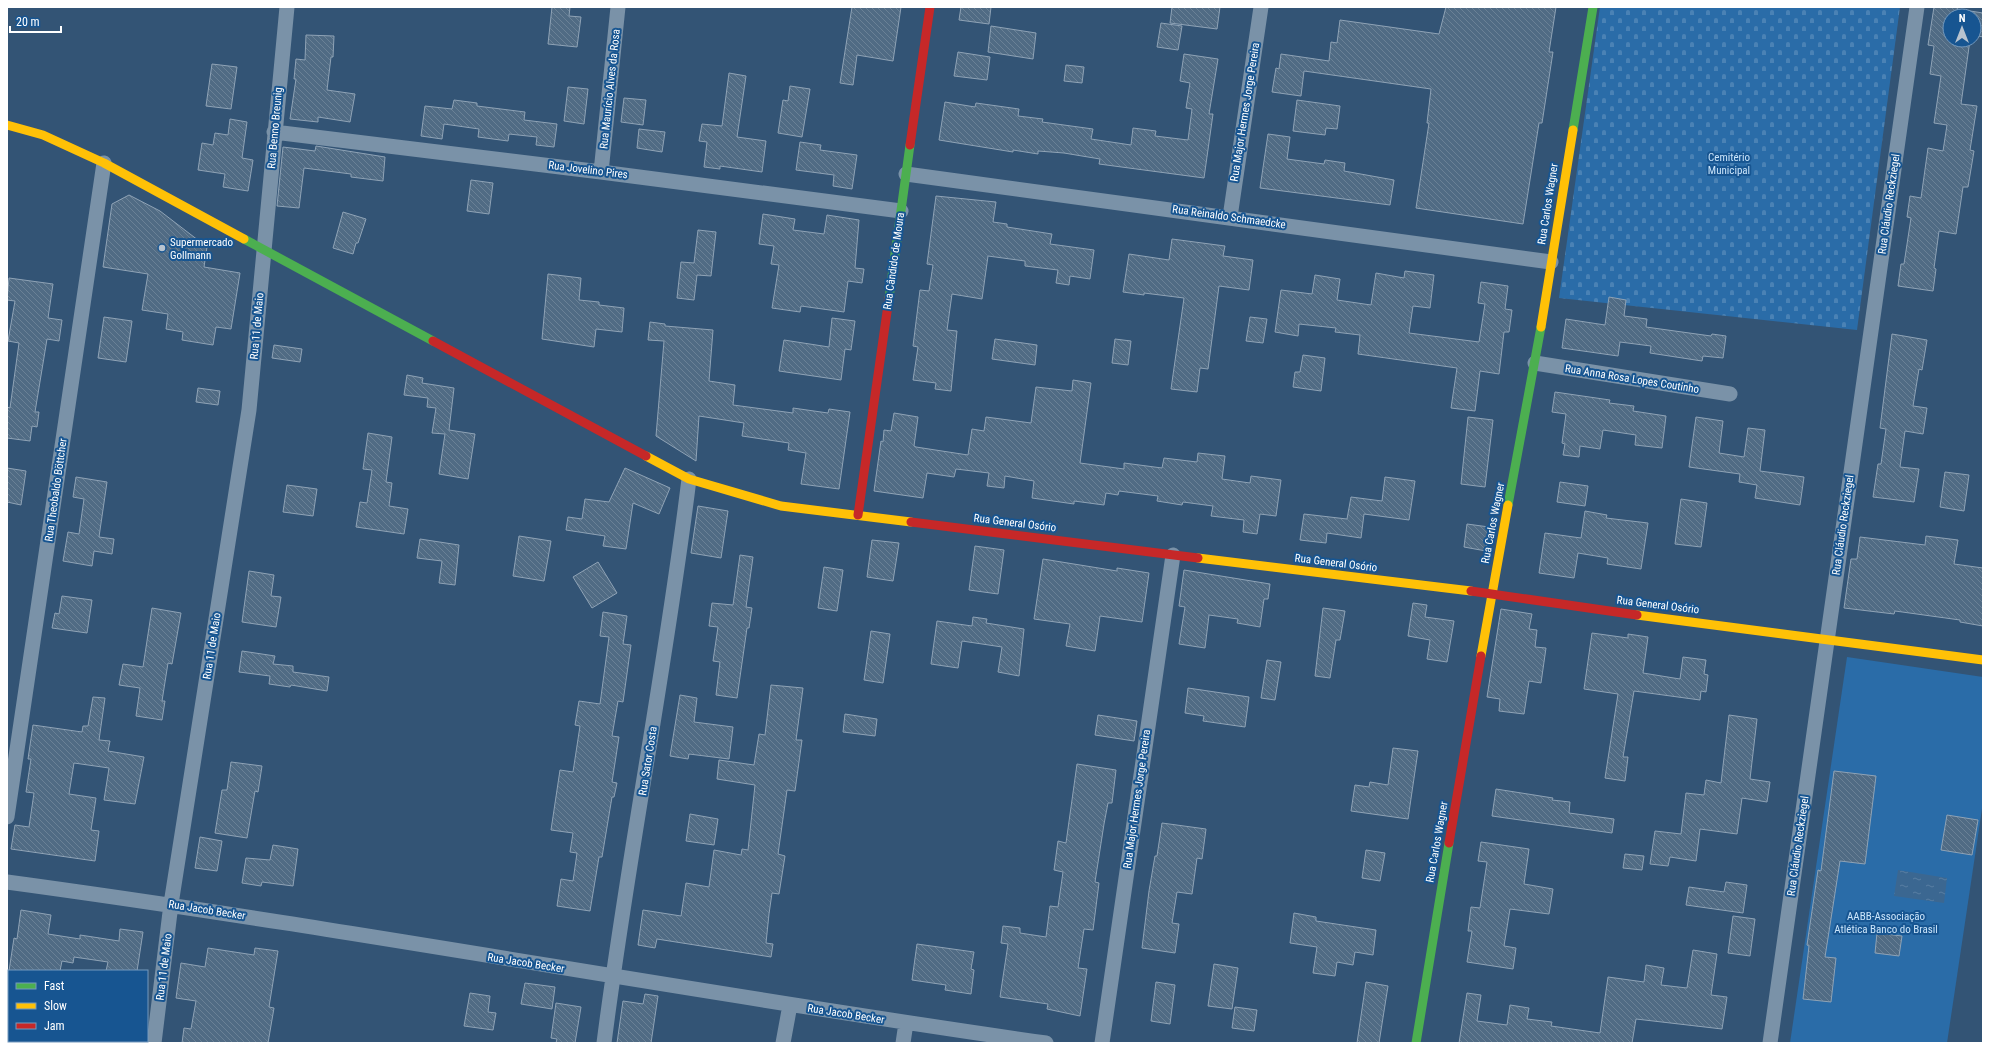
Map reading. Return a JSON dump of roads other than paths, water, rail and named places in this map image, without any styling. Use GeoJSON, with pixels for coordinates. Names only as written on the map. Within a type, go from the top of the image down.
{"type":"FeatureCollection","features":[{"type":"Feature","properties":{"kind":"main road","name":"Rua Cândido de Moura"},"geometry":{"type":"LineString","coordinates":[[858,515],[930,7]]}},
{"type":"Feature","properties":{"kind":"main road","name":"Rua Carlos Wagner"},"geometry":{"type":"LineString","coordinates":[[1416,1043],[1491,594],[1535,363],[1593,7]]}},
{"type":"Feature","properties":{"kind":"main road","name":"Rua General Osório"},"geometry":{"type":"LineString","coordinates":[[7,125],[43,135],[104,163],[690,479],[781,506],[1491,594],[1535,602],[1827,638],[1983,660]]}},
{"type":"Feature","properties":{"kind":"street","name":"Rua Benno Breunig"},"geometry":{"type":"LineString","coordinates":[[264,249],[286,7]]}},
{"type":"Feature","properties":{"kind":"street","name":"Rua Maurício Alves da Rosa"},"geometry":{"type":"LineString","coordinates":[[601,172],[618,7]]}},
{"type":"Feature","properties":{"kind":"street","name":"Rua Major Hermes Jorge Pereira"},"geometry":{"type":"LineString","coordinates":[[1230,217],[1261,7]]}},
{"type":"Feature","properties":{"kind":"street","name":"Rua Cláudio Reckziegel"},"geometry":{"type":"LineString","coordinates":[[1770,1043],[1917,7]]}},
{"type":"Feature","properties":{"kind":"street","name":"Rua Jovelino Pires"},"geometry":{"type":"LineString","coordinates":[[274,132],[901,211]]}},
{"type":"Feature","properties":{"kind":"street","name":"Rua Theobaldo Böttcher"},"geometry":{"type":"LineString","coordinates":[[7,817],[104,163]]}},
{"type":"Feature","properties":{"kind":"street","name":"Rua Reinaldo Schmaedcke"},"geometry":{"type":"LineString","coordinates":[[906,174],[1551,262]]}},
{"type":"Feature","properties":{"kind":"street","name":"Rua 11 de Maio"},"geometry":{"type":"LineString","coordinates":[[154,1043],[171,904],[249,410],[264,249]]}},
{"type":"Feature","properties":{"kind":"street","name":"Rua Anna Rosa Lopes Coutinho"},"geometry":{"type":"LineString","coordinates":[[1535,363],[1730,394]]}},
{"type":"Feature","properties":{"kind":"street","name":"Rua Sator Costa"},"geometry":{"type":"LineString","coordinates":[[604,1043],[612,976],[666,650],[690,479]]}},
{"type":"Feature","properties":{"kind":"street","name":"Rua Major Hermes Jorge Pereira"},"geometry":{"type":"LineString","coordinates":[[1102,1043],[1172,554]]}},
{"type":"Feature","properties":{"kind":"street","name":"Rua Jacob Becker"},"geometry":{"type":"LineString","coordinates":[[7,882],[171,904],[790,1005],[1046,1043]]}},
{"type":"Feature","properties":{"kind":"street"},"geometry":{"type":"LineString","coordinates":[[783,1043],[790,1005]]}},
{"type":"Feature","properties":{"kind":"street"},"geometry":{"type":"LineString","coordinates":[[903,1043],[906,1023]]}},
{"type":"Feature","properties":{"kind":"water"},"geometry":{"type":"Polygon","coordinates":[[[1898,870],[1947,878],[1944,903],[1894,896],[1898,870]]]}},
{"type":"Feature","properties":{"kind":"place","name":"Supermercado Gollmann"},"geometry":{"type":"Point","coordinates":[162,248]}},
{"type":"Feature","properties":{"kind":"park label","name":"Cemitério Municipal"},"geometry":{"type":"Point","coordinates":[1729,163]}},
{"type":"Feature","properties":{"kind":"park label","name":"AABB-Associação Atlética Banco do Brasil"},"geometry":{"type":"Point","coordinates":[1886,922]}}]}
